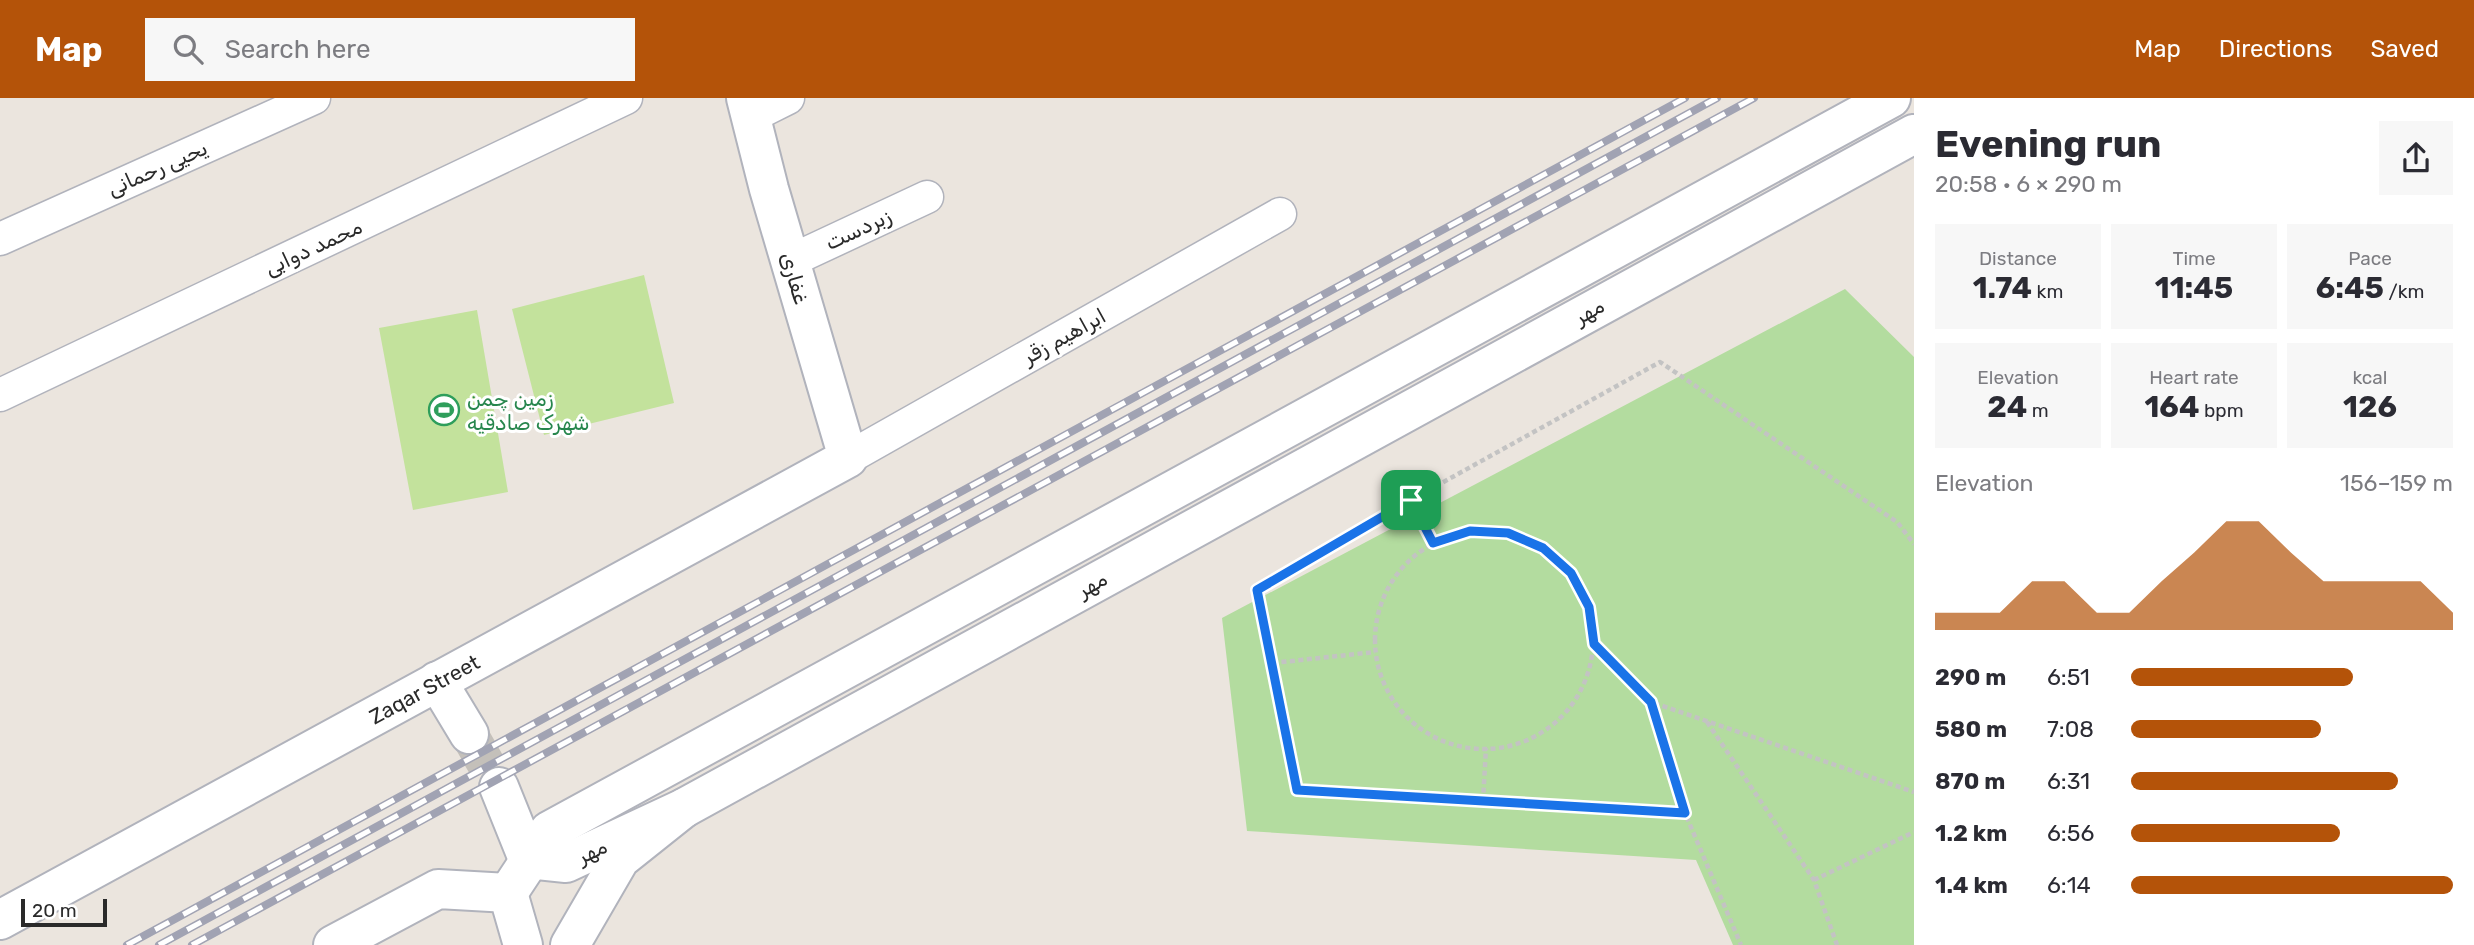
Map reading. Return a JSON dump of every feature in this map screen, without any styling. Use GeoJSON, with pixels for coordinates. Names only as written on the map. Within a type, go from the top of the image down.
{"type":"FeatureCollection","features":[{"type":"Feature","properties":{"kind":"street","name":"یحیی رحمانی"},"geometry":{"type":"LineString","coordinates":[[0,239],[314,98]]}},
{"type":"Feature","properties":{"kind":"street","name":"محمد دوابی"},"geometry":{"type":"LineString","coordinates":[[0,395],[626,98]]}},
{"type":"Feature","properties":{"kind":"street"},"geometry":{"type":"LineString","coordinates":[[748,107],[788,98]]}},
{"type":"Feature","properties":{"kind":"street","name":"مهر"},"geometry":{"type":"LineString","coordinates":[[528,859],[549,831],[1891,98]]}},
{"type":"Feature","properties":{"kind":"street","name":"غفاری"},"geometry":{"type":"LineString","coordinates":[[748,107],[848,458]]}},
{"type":"Feature","properties":{"kind":"street","name":"مهر"},"geometry":{"type":"LineString","coordinates":[[528,859],[566,863],[684,808],[1914,134]]}},
{"type":"Feature","properties":{"kind":"street","name":"زبردست"},"geometry":{"type":"LineString","coordinates":[[790,261],[926,197]]}},
{"type":"Feature","properties":{"kind":"street","name":"ابراهیم زقر"},"geometry":{"type":"LineString","coordinates":[[848,458],[1280,214]]}},
{"type":"Feature","properties":{"kind":"street","name":"Zaqar Street"},"geometry":{"type":"LineString","coordinates":[[0,920],[848,458]]}},
{"type":"Feature","properties":{"kind":"street"},"geometry":{"type":"LineString","coordinates":[[437,681],[469,734]]}},
{"type":"Feature","properties":{"kind":"street"},"geometry":{"type":"LineString","coordinates":[[499,787],[528,859],[508,893],[523,945]]}},
{"type":"Feature","properties":{"kind":"street"},"geometry":{"type":"LineString","coordinates":[[570,945],[620,859],[684,808]]}},
{"type":"Feature","properties":{"kind":"street"},"geometry":{"type":"LineString","coordinates":[[333,945],[438,889],[508,893]]}},
{"type":"Feature","properties":{"kind":"path"},"geometry":{"type":"LineString","coordinates":[[1685,813],[1297,790],[1257,590],[1411,500],[1660,362],[1897,522],[1914,544]]}},
{"type":"Feature","properties":{"kind":"path"},"geometry":{"type":"LineString","coordinates":[[1411,500],[1433,543]]}},
{"type":"Feature","properties":{"kind":"path"},"geometry":{"type":"LineString","coordinates":[[1470,531],[1508,533],[1543,548],[1571,573],[1589,607],[1594,644],[1587,680],[1568,711],[1540,734],[1506,747],[1470,749],[1436,738],[1406,717],[1385,687],[1375,652],[1376,620],[1387,589],[1407,562],[1433,543],[1470,531]]}},
{"type":"Feature","properties":{"kind":"path"},"geometry":{"type":"LineString","coordinates":[[1594,644],[1651,702],[1914,792]]}},
{"type":"Feature","properties":{"kind":"path"},"geometry":{"type":"LineString","coordinates":[[1273,663],[1375,652]]}},
{"type":"Feature","properties":{"kind":"path"},"geometry":{"type":"LineString","coordinates":[[1651,702],[1685,813],[1741,945]]}},
{"type":"Feature","properties":{"kind":"path"},"geometry":{"type":"LineString","coordinates":[[1706,721],[1814,880],[1837,945]]}},
{"type":"Feature","properties":{"kind":"path"},"geometry":{"type":"LineString","coordinates":[[1483,802],[1486,748]]}},
{"type":"Feature","properties":{"kind":"path"},"geometry":{"type":"LineString","coordinates":[[1814,880],[1914,832]]}},
{"type":"Feature","properties":{"kind":"green space"},"geometry":{"type":"Polygon","coordinates":[[[644,275],[674,403],[544,435],[512,309],[644,275]]]}},
{"type":"Feature","properties":{"kind":"green space"},"geometry":{"type":"Polygon","coordinates":[[[1845,289],[1914,357],[1914,945],[1733,945],[1696,860],[1247,831],[1222,618],[1845,289]]]}},
{"type":"Feature","properties":{"kind":"green space","name":"زمین چمن شهرک صادقیه"},"geometry":{"type":"Polygon","coordinates":[[[477,310],[508,492],[413,510],[379,328],[477,310]]]}},
{"type":"Feature","properties":{"kind":"tunnel"},"geometry":{"type":"LineString","coordinates":[[469,734],[499,787]]}},
{"type":"Feature","properties":{"kind":"railway"},"geometry":{"type":"LineString","coordinates":[[127,945],[1685,98]]}},
{"type":"Feature","properties":{"kind":"railway"},"geometry":{"type":"LineString","coordinates":[[159,945],[1717,98]]}},
{"type":"Feature","properties":{"kind":"railway"},"geometry":{"type":"LineString","coordinates":[[192,945],[1754,98]]}},
{"type":"Feature","properties":{"kind":"place","name":"زمین چمن شهرک صادقیه"},"geometry":{"type":"Point","coordinates":[444,410]}},
{"type":"Feature","properties":{"kind":"route"},"geometry":{"type":"LineString","coordinates":[[1411,500],[1433,543],[1470,531],[1508,533],[1543,548],[1571,573],[1589,607],[1594,644],[1651,702],[1685,813],[1297,790],[1257,590],[1411,500]]}}]}
